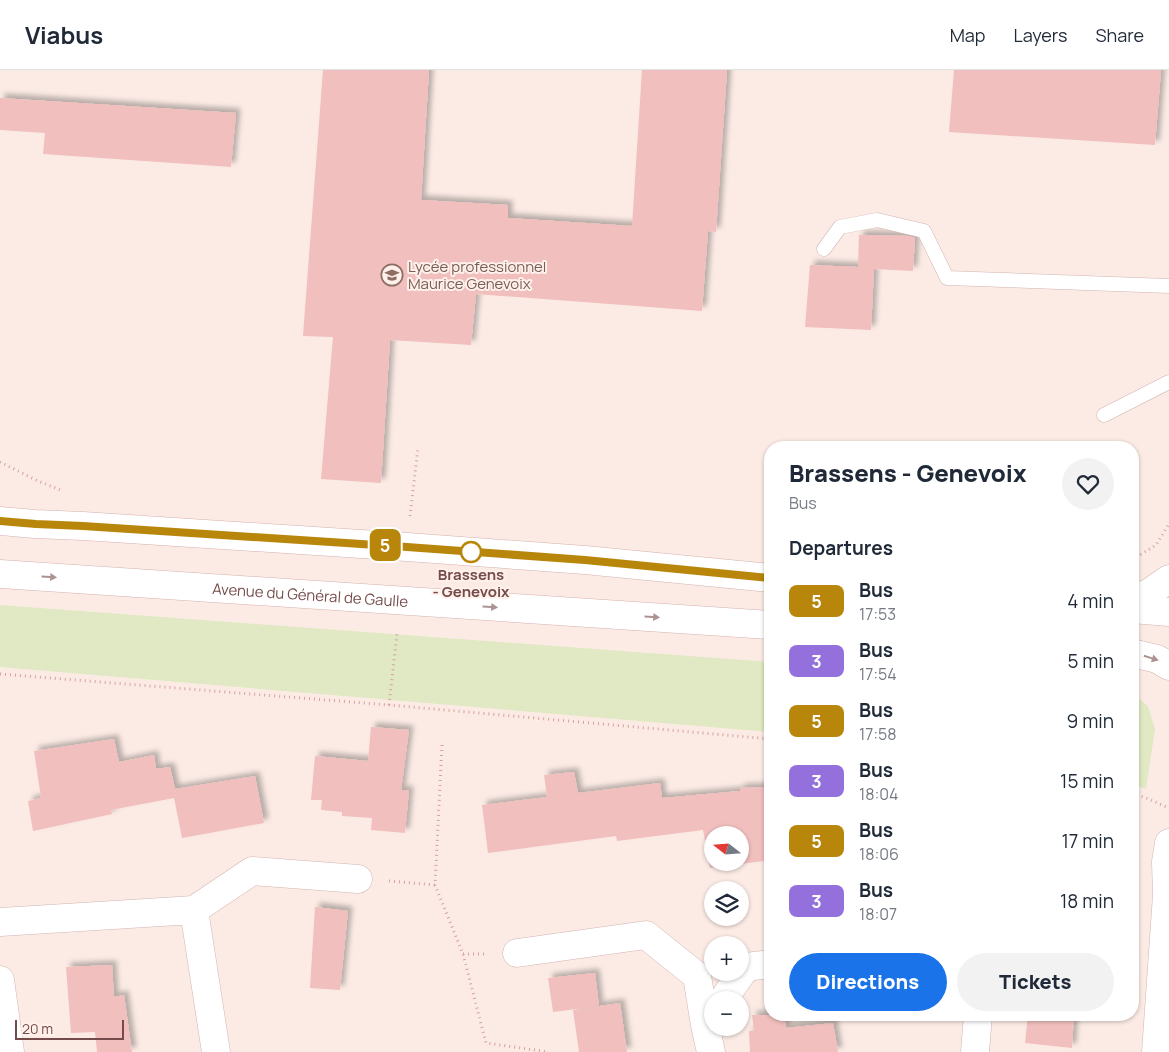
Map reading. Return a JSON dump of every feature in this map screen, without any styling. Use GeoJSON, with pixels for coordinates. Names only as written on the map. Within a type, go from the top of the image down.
{"type":"FeatureCollection","features":[{"type":"Feature","properties":{"kind":"street"},"geometry":{"type":"LineString","coordinates":[[0,521],[585,560],[764,577]]}},
{"type":"Feature","properties":{"kind":"street","name":"Avenue du Général de Gaulle"},"geometry":{"type":"LineString","coordinates":[[0,574],[764,625]]}},
{"type":"Feature","properties":{"kind":"street"},"geometry":{"type":"LineString","coordinates":[[1139,597],[1149,593],[1169,579]]}},
{"type":"Feature","properties":{"kind":"street"},"geometry":{"type":"LineString","coordinates":[[1139,610],[1169,612]]}},
{"type":"Feature","properties":{"kind":"street"},"geometry":{"type":"LineString","coordinates":[[1139,655],[1169,666]]}},
{"type":"Feature","properties":{"kind":"street"},"geometry":{"type":"LineString","coordinates":[[1156,1052],[1168,890],[1166,862],[1169,843]]}},
{"type":"Feature","properties":{"kind":"street"},"geometry":{"type":"LineString","coordinates":[[0,922],[194,910],[252,872],[358,879]]}},
{"type":"Feature","properties":{"kind":"street"},"geometry":{"type":"LineString","coordinates":[[194,910],[216,1052]]}},
{"type":"Feature","properties":{"kind":"street"},"geometry":{"type":"LineString","coordinates":[[517,953],[646,935],[696,976],[704,1003]]}},
{"type":"Feature","properties":{"kind":"street"},"geometry":{"type":"LineString","coordinates":[[729,991],[746,967],[764,965]]}},
{"type":"Feature","properties":{"kind":"street"},"geometry":{"type":"LineString","coordinates":[[0,980],[10,1052]]}},
{"type":"Feature","properties":{"kind":"street"},"geometry":{"type":"LineString","coordinates":[[976,1052],[978,1021]]}},
{"type":"Feature","properties":{"kind":"street"},"geometry":{"type":"LineString","coordinates":[[710,1036],[711,1052]]}},
{"type":"Feature","properties":{"kind":"lane"},"geometry":{"type":"LineString","coordinates":[[824,249],[840,227],[877,220],[924,231],[947,278],[1169,286]]}},
{"type":"Feature","properties":{"kind":"lane"},"geometry":{"type":"LineString","coordinates":[[1104,415],[1169,382]]}},
{"type":"Feature","properties":{"kind":"path"},"geometry":{"type":"LineString","coordinates":[[0,462],[38,481]]}},
{"type":"Feature","properties":{"kind":"path"},"geometry":{"type":"LineString","coordinates":[[1139,556],[1156,545],[1169,524]]}},
{"type":"Feature","properties":{"kind":"path"},"geometry":{"type":"LineString","coordinates":[[0,674],[389,705],[764,738]]}},
{"type":"Feature","properties":{"kind":"path"},"geometry":{"type":"LineString","coordinates":[[442,744],[435,885],[463,954],[486,1043],[549,1052]]}},
{"type":"Feature","properties":{"kind":"path"},"geometry":{"type":"LineString","coordinates":[[1139,796],[1169,808]]}},
{"type":"Feature","properties":{"kind":"path"},"geometry":{"type":"LineString","coordinates":[[358,879],[435,885]]}},
{"type":"Feature","properties":{"kind":"green space"},"geometry":{"type":"Polygon","coordinates":[[[0,605],[764,662],[764,731],[0,667],[0,605]]]}},
{"type":"Feature","properties":{"kind":"green space"},"geometry":{"type":"Polygon","coordinates":[[[1139,699],[1148,706],[1155,729],[1146,789],[1139,787],[1139,699]]]}},
{"type":"Feature","properties":{"kind":"building"},"geometry":{"type":"Polygon","coordinates":[[[323,70],[429,70],[421,200],[508,205],[508,218],[632,226],[642,70],[727,70],[716,232],[708,231],[702,311],[476,294],[471,345],[390,340],[381,483],[321,479],[333,337],[303,336],[323,70]]]}},
{"type":"Feature","properties":{"kind":"building"},"geometry":{"type":"Polygon","coordinates":[[[954,70],[1161,70],[1155,145],[949,132],[954,70]]]}},
{"type":"Feature","properties":{"kind":"building"},"geometry":{"type":"Polygon","coordinates":[[[0,98],[236,113],[231,167],[43,154],[45,133],[0,130],[0,98]]]}},
{"type":"Feature","properties":{"kind":"building"},"geometry":{"type":"Polygon","coordinates":[[[859,235],[909,236],[915,238],[913,271],[874,269],[871,330],[805,327],[810,265],[858,267],[859,235]]]}},
{"type":"Feature","properties":{"kind":"building"},"geometry":{"type":"Polygon","coordinates":[[[371,727],[409,730],[401,791],[409,790],[405,833],[371,830],[372,818],[342,816],[342,812],[321,810],[322,800],[311,800],[315,756],[368,761],[371,727]]]}},
{"type":"Feature","properties":{"kind":"building"},"geometry":{"type":"Polygon","coordinates":[[[114,739],[119,762],[154,755],[156,769],[170,767],[175,789],[255,776],[264,823],[182,838],[174,798],[111,810],[112,814],[33,831],[28,801],[41,798],[34,751],[114,739]]]}},
{"type":"Feature","properties":{"kind":"building"},"geometry":{"type":"Polygon","coordinates":[[[574,772],[578,793],[660,783],[662,798],[740,791],[740,788],[764,787],[764,861],[749,863],[749,826],[704,826],[704,835],[703,830],[617,841],[616,836],[488,853],[482,805],[547,797],[544,775],[574,772]]]}},
{"type":"Feature","properties":{"kind":"building"},"geometry":{"type":"Polygon","coordinates":[[[315,907],[348,911],[340,990],[310,988],[315,907]]]}},
{"type":"Feature","properties":{"kind":"building"},"geometry":{"type":"Polygon","coordinates":[[[112,965],[114,997],[124,995],[132,1052],[97,1052],[95,1032],[71,1033],[66,967],[112,965]]]}},
{"type":"Feature","properties":{"kind":"building"},"geometry":{"type":"Polygon","coordinates":[[[595,973],[599,1006],[553,1012],[548,978],[595,973]]]}},
{"type":"Feature","properties":{"kind":"building"},"geometry":{"type":"Polygon","coordinates":[[[620,1003],[627,1052],[579,1052],[573,1010],[620,1003]]]}},
{"type":"Feature","properties":{"kind":"building"},"geometry":{"type":"Polygon","coordinates":[[[752,1015],[764,1015],[764,1021],[785,1021],[786,1028],[833,1023],[838,1052],[750,1052],[749,1031],[754,1031],[752,1015]]]}},
{"type":"Feature","properties":{"kind":"building"},"geometry":{"type":"Polygon","coordinates":[[[1027,1021],[1074,1021],[1072,1048],[1025,1043],[1027,1021]]]}},
{"type":"Feature","properties":{"kind":"bus line","name":"5"},"geometry":{"type":"LineString","coordinates":[[0,521],[585,560],[764,577]]}},
{"type":"Feature","properties":{"kind":"place","name":"Lycée professionnel Maurice Genevoix"},"geometry":{"type":"Point","coordinates":[392,275]}},
{"type":"Feature","properties":{"kind":"place","name":"Brassens - Genevoix"},"geometry":{"type":"Point","coordinates":[471,552]}}]}
